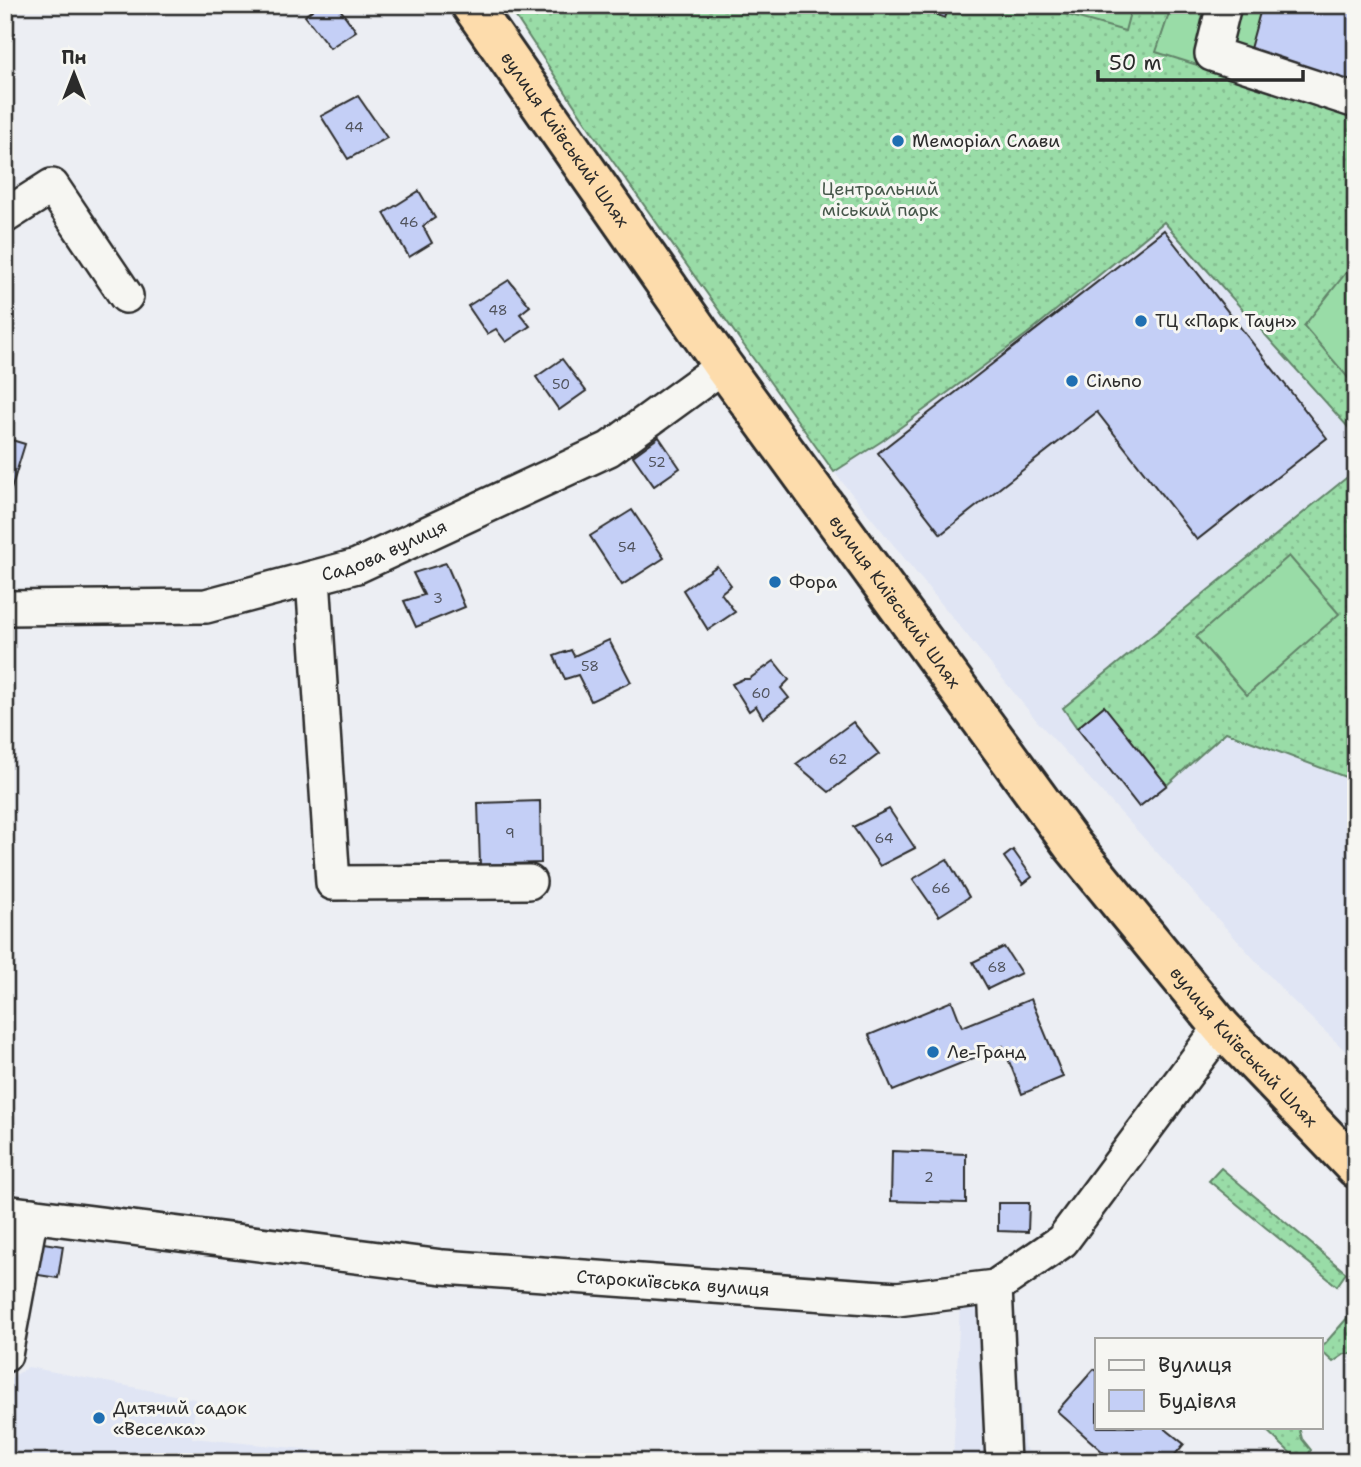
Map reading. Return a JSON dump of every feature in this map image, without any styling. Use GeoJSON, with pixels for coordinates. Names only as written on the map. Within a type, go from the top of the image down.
{"type":"FeatureCollection","features":[{"type":"Feature","properties":{"kind":"highway","name":"вулиця Київський Шлях"},"geometry":{"type":"LineString","coordinates":[[471,5],[526,80],[723,366],[1073,846],[1221,1027],[1356,1168]]}},
{"type":"Feature","properties":{"kind":"street"},"geometry":{"type":"LineString","coordinates":[[1224,5],[1212,54],[1356,101]]}},
{"type":"Feature","properties":{"kind":"street"},"geometry":{"type":"LineString","coordinates":[[5,216],[52,186],[126,296]]}},
{"type":"Feature","properties":{"kind":"street","name":"Садова вулиця"},"geometry":{"type":"LineString","coordinates":[[5,608],[206,606],[357,566],[609,449],[723,366]]}},
{"type":"Feature","properties":{"kind":"street"},"geometry":{"type":"LineString","coordinates":[[313,578],[332,883],[529,882]]}},
{"type":"Feature","properties":{"kind":"street","name":"Старокиївська вулиця"},"geometry":{"type":"LineString","coordinates":[[18,1213],[457,1268],[897,1300],[995,1287],[1062,1241],[1221,1027]]}},
{"type":"Feature","properties":{"kind":"street"},"geometry":{"type":"LineString","coordinates":[[5,1354],[18,1213]]}},
{"type":"Feature","properties":{"kind":"street"},"geometry":{"type":"LineString","coordinates":[[995,1287],[1003,1462]]}},
{"type":"Feature","properties":{"kind":"shaded area"},"geometry":{"type":"Polygon","coordinates":[[[1164,222],[1356,436],[1356,470],[1064,708],[1104,706],[1226,732],[1356,781],[1356,1061],[1289,997],[1037,721],[834,472],[1027,334],[1164,222]]]}},
{"type":"Feature","properties":{"kind":"shaded area"},"geometry":{"type":"Polygon","coordinates":[[[960,1303],[1015,1310],[1024,1447],[1042,1462],[953,1462],[960,1303]]]}},
{"type":"Feature","properties":{"kind":"shaded area","name":"Дитячий садок «Веселка»"},"geometry":{"type":"Polygon","coordinates":[[[28,1367],[195,1399],[192,1438],[435,1462],[5,1462],[5,1382],[28,1367]]]}},
{"type":"Feature","properties":{"kind":"green space","name":"Центральний міський парк"},"geometry":{"type":"Polygon","coordinates":[[[508,5],[1172,5],[1157,51],[1356,115],[1356,436],[1164,222],[1027,334],[882,441],[834,472],[592,132],[508,5]]]}},
{"type":"Feature","properties":{"kind":"green space"},"geometry":{"type":"Polygon","coordinates":[[[1032,5],[1132,5],[1125,31],[1032,5]]]}},
{"type":"Feature","properties":{"kind":"green space"},"geometry":{"type":"Polygon","coordinates":[[[1172,5],[1356,5],[1356,115],[1156,52],[1172,5]]]}},
{"type":"Feature","properties":{"kind":"green space"},"geometry":{"type":"Polygon","coordinates":[[[1356,260],[1356,387],[1304,326],[1356,260]]]}},
{"type":"Feature","properties":{"kind":"green space"},"geometry":{"type":"Polygon","coordinates":[[[1356,470],[1356,781],[1226,732],[1167,785],[1104,706],[1077,728],[1063,708],[1356,470]]]}},
{"type":"Feature","properties":{"kind":"green space"},"geometry":{"type":"Polygon","coordinates":[[[1289,556],[1339,614],[1247,695],[1196,637],[1289,556]]]}},
{"type":"Feature","properties":{"kind":"green space"},"geometry":{"type":"Polygon","coordinates":[[[1221,1168],[1346,1273],[1337,1286],[1209,1181],[1221,1168]]]}},
{"type":"Feature","properties":{"kind":"green space"},"geometry":{"type":"Polygon","coordinates":[[[1356,1308],[1356,1354],[1345,1354],[1333,1362],[1322,1352],[1322,1347],[1356,1308]]]}},
{"type":"Feature","properties":{"kind":"green space"},"geometry":{"type":"Polygon","coordinates":[[[1264,1428],[1299,1428],[1302,1439],[1311,1450],[1303,1462],[1264,1428]]]}},
{"type":"Feature","properties":{"kind":"building"},"geometry":{"type":"Polygon","coordinates":[[[318,5],[337,5],[356,31],[330,48],[305,16],[318,5]]]}},
{"type":"Feature","properties":{"kind":"building"},"geometry":{"type":"Polygon","coordinates":[[[913,5],[950,5],[945,18],[913,5]]]}},
{"type":"Feature","properties":{"kind":"building"},"geometry":{"type":"Polygon","coordinates":[[[1262,5],[1356,5],[1356,92],[1248,56],[1262,5]]]}},
{"type":"Feature","properties":{"kind":"building"},"geometry":{"type":"Polygon","coordinates":[[[358,96],[387,138],[348,159],[321,116],[358,96]]]}},
{"type":"Feature","properties":{"kind":"building"},"geometry":{"type":"Polygon","coordinates":[[[419,191],[435,218],[423,226],[432,243],[409,257],[384,213],[419,191]]]}},
{"type":"Feature","properties":{"kind":"building","name":"ТЦ «Парк Таун»"},"geometry":{"type":"Polygon","coordinates":[[[1164,230],[1327,438],[1197,540],[1097,412],[941,534],[878,453],[1164,230]]]}},
{"type":"Feature","properties":{"kind":"building"},"geometry":{"type":"Polygon","coordinates":[[[509,280],[530,306],[520,314],[530,326],[506,342],[496,329],[487,334],[468,306],[509,280]]]}},
{"type":"Feature","properties":{"kind":"building"},"geometry":{"type":"Polygon","coordinates":[[[562,359],[586,391],[559,410],[536,377],[562,359]]]}},
{"type":"Feature","properties":{"kind":"building"},"geometry":{"type":"Polygon","coordinates":[[[659,437],[680,468],[654,486],[633,456],[659,437]]]}},
{"type":"Feature","properties":{"kind":"building"},"geometry":{"type":"Polygon","coordinates":[[[5,438],[25,444],[9,496],[5,495],[5,438]]]}},
{"type":"Feature","properties":{"kind":"building"},"geometry":{"type":"Polygon","coordinates":[[[632,510],[664,558],[622,585],[590,536],[632,510]]]}},
{"type":"Feature","properties":{"kind":"building"},"geometry":{"type":"Polygon","coordinates":[[[446,563],[465,607],[416,627],[404,601],[424,595],[413,573],[446,563]]]}},
{"type":"Feature","properties":{"kind":"building"},"geometry":{"type":"Polygon","coordinates":[[[717,566],[731,585],[721,593],[735,612],[708,630],[683,590],[717,566]]]}},
{"type":"Feature","properties":{"kind":"building"},"geometry":{"type":"Polygon","coordinates":[[[609,640],[631,682],[591,701],[578,675],[565,679],[554,656],[571,650],[574,656],[609,640]]]}},
{"type":"Feature","properties":{"kind":"building"},"geometry":{"type":"Polygon","coordinates":[[[774,661],[789,680],[781,688],[789,698],[763,718],[756,706],[749,711],[732,684],[749,679],[774,661]]]}},
{"type":"Feature","properties":{"kind":"building"},"geometry":{"type":"Polygon","coordinates":[[[1104,706],[1167,785],[1139,807],[1077,728],[1104,706]]]}},
{"type":"Feature","properties":{"kind":"building"},"geometry":{"type":"Polygon","coordinates":[[[853,722],[879,754],[829,792],[796,764],[853,722]]]}},
{"type":"Feature","properties":{"kind":"building"},"geometry":{"type":"Polygon","coordinates":[[[540,801],[541,863],[480,865],[478,803],[540,801]]]}},
{"type":"Feature","properties":{"kind":"building"},"geometry":{"type":"Polygon","coordinates":[[[889,809],[915,848],[880,866],[853,827],[889,809]]]}},
{"type":"Feature","properties":{"kind":"building"},"geometry":{"type":"Polygon","coordinates":[[[1013,850],[1032,877],[1023,884],[1004,857],[1013,850]]]}},
{"type":"Feature","properties":{"kind":"building"},"geometry":{"type":"Polygon","coordinates":[[[947,859],[969,897],[939,916],[913,879],[947,859]]]}},
{"type":"Feature","properties":{"kind":"building"},"geometry":{"type":"Polygon","coordinates":[[[1004,947],[1021,973],[988,989],[973,962],[1004,947]]]}},
{"type":"Feature","properties":{"kind":"building","name":"Ле-Гранд"},"geometry":{"type":"Polygon","coordinates":[[[1031,999],[1063,1077],[1022,1094],[1003,1046],[893,1091],[869,1035],[952,1001],[962,1027],[1031,999]]]}},
{"type":"Feature","properties":{"kind":"building"},"geometry":{"type":"Polygon","coordinates":[[[892,1151],[966,1154],[966,1203],[891,1201],[892,1151]]]}},
{"type":"Feature","properties":{"kind":"building"},"geometry":{"type":"Polygon","coordinates":[[[998,1203],[1029,1203],[1028,1232],[998,1231],[998,1203]]]}},
{"type":"Feature","properties":{"kind":"building"},"geometry":{"type":"Polygon","coordinates":[[[37,1242],[63,1246],[58,1278],[32,1274],[37,1242]]]}},
{"type":"Feature","properties":{"kind":"building"},"geometry":{"type":"Polygon","coordinates":[[[1094,1369],[1095,1428],[1164,1428],[1184,1444],[1169,1462],[1114,1462],[1057,1411],[1094,1369]]]}},
{"type":"Feature","properties":{"kind":"place","name":"Mеморіал Слави"},"geometry":{"type":"Point","coordinates":[898,141]}},
{"type":"Feature","properties":{"kind":"place","name":"ТЦ «Парк Таун»"},"geometry":{"type":"Point","coordinates":[1141,321]}},
{"type":"Feature","properties":{"kind":"place","name":"Сільпо"},"geometry":{"type":"Point","coordinates":[1072,381]}},
{"type":"Feature","properties":{"kind":"place","name":"Фора"},"geometry":{"type":"Point","coordinates":[775,582]}},
{"type":"Feature","properties":{"kind":"place","name":"Ле-Гранд"},"geometry":{"type":"Point","coordinates":[933,1052]}},
{"type":"Feature","properties":{"kind":"place","name":"Дитячий садок «Веселка»"},"geometry":{"type":"Point","coordinates":[99,1418]}}]}
